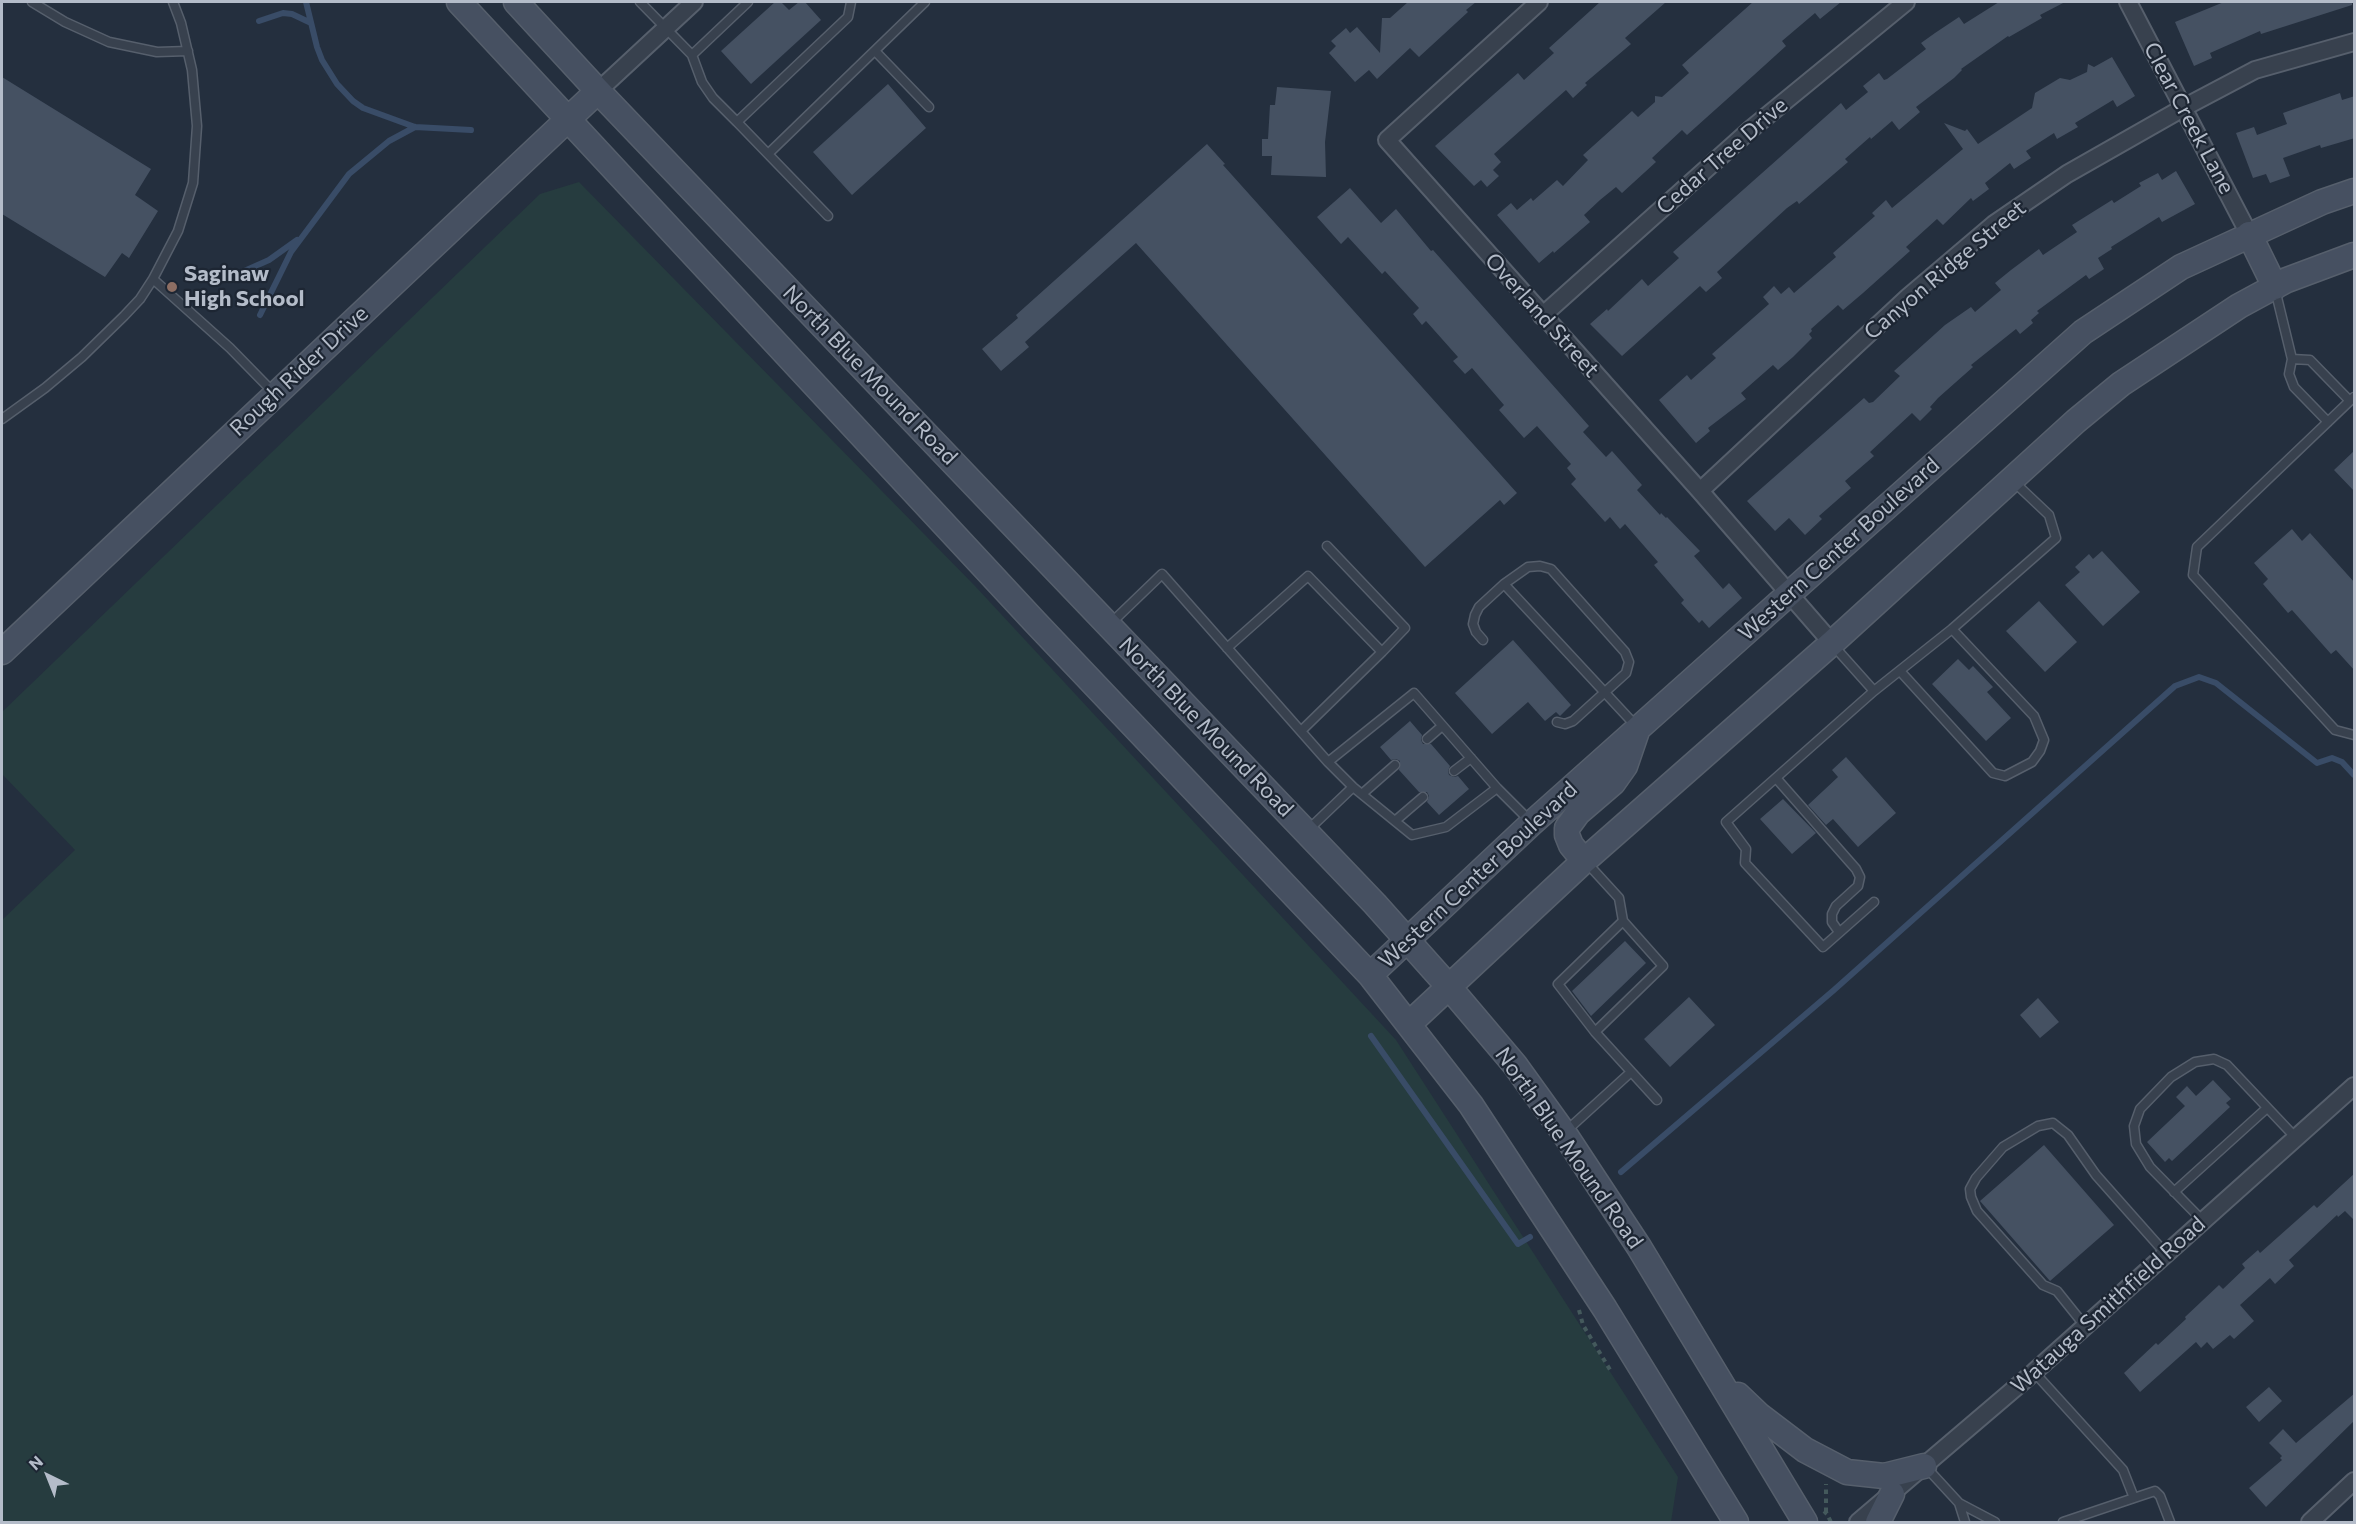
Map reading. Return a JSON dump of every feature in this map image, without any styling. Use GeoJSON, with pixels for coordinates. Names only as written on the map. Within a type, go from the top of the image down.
{"type":"FeatureCollection","features":[{"type":"Feature","properties":{"kind":"main road","name":"North Blue Mound Road"},"geometry":{"type":"LineString","coordinates":[[459,2],[1035,622],[1370,975],[1471,1105],[1605,1309],[1736,1522]]}},
{"type":"Feature","properties":{"kind":"main road","name":"North Blue Mound Road"},"geometry":{"type":"LineString","coordinates":[[516,2],[598,91],[1306,832],[1449,987],[1515,1065],[1564,1133],[1639,1247],[1709,1364],[1816,1517]]}},
{"type":"Feature","properties":{"kind":"main road","name":"Rough Rider Drive"},"geometry":{"type":"LineString","coordinates":[[6,644],[598,91]]}},
{"type":"Feature","properties":{"kind":"main road","name":"Western Center Boulevard"},"geometry":{"type":"LineString","coordinates":[[1370,975],[1532,823],[2083,332],[2181,267],[2322,202],[2355,191]]}},
{"type":"Feature","properties":{"kind":"main road"},"geometry":{"type":"LineString","coordinates":[[2249,234],[2275,287]]}},
{"type":"Feature","properties":{"kind":"main road"},"geometry":{"type":"LineString","coordinates":[[1409,1024],[1584,861],[1832,644],[2076,421],[2121,384],[2239,306],[2287,280],[2355,255]]}},
{"type":"Feature","properties":{"kind":"main road"},"geometry":{"type":"LineString","coordinates":[[1584,861],[1571,845],[1567,835],[1568,828],[1578,813],[1613,783],[1625,766],[1638,729]]}},
{"type":"Feature","properties":{"kind":"main road"},"geometry":{"type":"LineString","coordinates":[[1709,1364],[1759,1415],[1804,1450],[1831,1465],[1847,1472],[1884,1476],[1924,1466]]}},
{"type":"Feature","properties":{"kind":"main road"},"geometry":{"type":"LineString","coordinates":[[1703,1467],[1716,1522]]}},
{"type":"Feature","properties":{"kind":"main road"},"geometry":{"type":"LineString","coordinates":[[1878,1522],[1892,1494]]}},
{"type":"Feature","properties":{"kind":"street"},"geometry":{"type":"LineString","coordinates":[[598,91],[694,2]]}},
{"type":"Feature","properties":{"kind":"street","name":"Overland Street"},"geometry":{"type":"LineString","coordinates":[[1539,2],[1387,140],[1700,491],[1832,644]]}},
{"type":"Feature","properties":{"kind":"street","name":"Cedar Tree Drive"},"geometry":{"type":"LineString","coordinates":[[1542,316],[1751,129],[1906,2]]}},
{"type":"Feature","properties":{"kind":"street","name":"Clear Creek Lane"},"geometry":{"type":"LineString","coordinates":[[2128,2],[2249,234]]}},
{"type":"Feature","properties":{"kind":"street","name":"Canyon Ridge Street"},"geometry":{"type":"LineString","coordinates":[[1700,491],[1908,297],[1994,224],[2067,174],[2255,70],[2355,42]]}},
{"type":"Feature","properties":{"kind":"street","name":"Watauga Smithfield Road"},"geometry":{"type":"LineString","coordinates":[[1858,1522],[2034,1372],[2355,1086]]}},
{"type":"Feature","properties":{"kind":"street"},"geometry":{"type":"LineString","coordinates":[[2310,1522],[2355,1481]]}},
{"type":"Feature","properties":{"kind":"lane"},"geometry":{"type":"LineString","coordinates":[[32,2],[65,22],[109,42],[157,52],[188,51]]}},
{"type":"Feature","properties":{"kind":"lane"},"geometry":{"type":"LineString","coordinates":[[2,419],[45,388],[82,357],[140,299],[178,231],[193,183],[197,126],[196,99],[188,51],[173,2]]}},
{"type":"Feature","properties":{"kind":"lane"},"geometry":{"type":"LineString","coordinates":[[640,2],[692,55],[698,66],[702,82],[713,98],[828,216]]}},
{"type":"Feature","properties":{"kind":"lane"},"geometry":{"type":"LineString","coordinates":[[692,55],[748,2]]}},
{"type":"Feature","properties":{"kind":"lane"},"geometry":{"type":"LineString","coordinates":[[737,122],[848,17],[851,2]]}},
{"type":"Feature","properties":{"kind":"lane"},"geometry":{"type":"LineString","coordinates":[[768,154],[925,2]]}},
{"type":"Feature","properties":{"kind":"lane"},"geometry":{"type":"LineString","coordinates":[[876,51],[929,107]]}},
{"type":"Feature","properties":{"kind":"lane"},"geometry":{"type":"LineString","coordinates":[[153,279],[230,348],[275,394]]}},
{"type":"Feature","properties":{"kind":"lane"},"geometry":{"type":"LineString","coordinates":[[2275,287],[2292,359],[2289,375],[2294,387],[2328,422]]}},
{"type":"Feature","properties":{"kind":"lane"},"geometry":{"type":"LineString","coordinates":[[2292,359],[2310,360],[2352,399],[2197,546],[2193,575],[2335,730],[2355,735]]}},
{"type":"Feature","properties":{"kind":"lane"},"geometry":{"type":"LineString","coordinates":[[1874,902],[1822,947],[1745,863],[1746,849],[1726,822],[1874,691],[1952,629],[2056,538],[2049,515],[2012,481]]}},
{"type":"Feature","properties":{"kind":"lane"},"geometry":{"type":"LineString","coordinates":[[1301,731],[1405,628],[1326,546]]}},
{"type":"Feature","properties":{"kind":"lane"},"geometry":{"type":"LineString","coordinates":[[1483,640],[1473,624],[1479,607],[1504,584],[1528,567],[1540,566],[1551,569],[1625,652],[1629,662],[1626,673],[1573,721],[1565,724],[1557,722]]}},
{"type":"Feature","properties":{"kind":"lane"},"geometry":{"type":"LineString","coordinates":[[1109,625],[1162,574],[1328,762],[1353,787],[1412,835],[1446,827],[1497,788]]}},
{"type":"Feature","properties":{"kind":"lane"},"geometry":{"type":"LineString","coordinates":[[1227,648],[1308,576],[1382,652]]}},
{"type":"Feature","properties":{"kind":"lane"},"geometry":{"type":"LineString","coordinates":[[1504,584],[1638,729]]}},
{"type":"Feature","properties":{"kind":"lane"},"geometry":{"type":"LineString","coordinates":[[1900,671],[1993,773],[2005,776],[2032,762],[2044,740],[2034,716],[1952,629]]}},
{"type":"Feature","properties":{"kind":"lane"},"geometry":{"type":"LineString","coordinates":[[1832,644],[1874,691]]}},
{"type":"Feature","properties":{"kind":"lane"},"geometry":{"type":"LineString","coordinates":[[1328,762],[1414,693],[1497,788],[1532,823]]}},
{"type":"Feature","properties":{"kind":"lane"},"geometry":{"type":"LineString","coordinates":[[1426,739],[1442,726]]}},
{"type":"Feature","properties":{"kind":"lane"},"geometry":{"type":"LineString","coordinates":[[1454,771],[1471,758]]}},
{"type":"Feature","properties":{"kind":"lane"},"geometry":{"type":"LineString","coordinates":[[1362,794],[1395,765]]}},
{"type":"Feature","properties":{"kind":"lane"},"geometry":{"type":"LineString","coordinates":[[1776,778],[1856,868],[1860,877],[1858,886],[1836,906],[1832,914],[1832,922],[1839,932]]}},
{"type":"Feature","properties":{"kind":"lane"},"geometry":{"type":"LineString","coordinates":[[1306,832],[1353,787]]}},
{"type":"Feature","properties":{"kind":"lane"},"geometry":{"type":"LineString","coordinates":[[1395,821],[1423,797]]}},
{"type":"Feature","properties":{"kind":"lane"},"geometry":{"type":"LineString","coordinates":[[1584,861],[1618,898],[1623,921],[1663,966],[1595,1032]]}},
{"type":"Feature","properties":{"kind":"lane"},"geometry":{"type":"LineString","coordinates":[[1623,921],[1558,984],[1595,1032],[1657,1100]]}},
{"type":"Feature","properties":{"kind":"lane"},"geometry":{"type":"LineString","coordinates":[[2203,1221],[2150,1167],[2136,1144],[2134,1126],[2140,1109],[2171,1077],[2195,1062],[2214,1059],[2227,1065],[2296,1138]]}},
{"type":"Feature","properties":{"kind":"lane"},"geometry":{"type":"LineString","coordinates":[[1564,1133],[1631,1072]]}},
{"type":"Feature","properties":{"kind":"lane"},"geometry":{"type":"LineString","coordinates":[[2174,1192],[2267,1108]]}},
{"type":"Feature","properties":{"kind":"lane"},"geometry":{"type":"LineString","coordinates":[[2085,1326],[2057,1291],[2043,1285],[1977,1211],[1970,1189],[1976,1178],[2003,1148],[2038,1126],[2053,1123],[2068,1135],[2096,1175],[2166,1254]]}},
{"type":"Feature","properties":{"kind":"lane"},"geometry":{"type":"LineString","coordinates":[[2034,1372],[2123,1470],[2134,1498]]}},
{"type":"Feature","properties":{"kind":"lane"},"geometry":{"type":"LineString","coordinates":[[1924,1466],[1959,1503],[1995,1522]]}},
{"type":"Feature","properties":{"kind":"lane"},"geometry":{"type":"LineString","coordinates":[[2063,1522],[2155,1491],[2160,1496],[2170,1522]]}},
{"type":"Feature","properties":{"kind":"lane"},"geometry":{"type":"LineString","coordinates":[[1959,1503],[1965,1522]]}},
{"type":"Feature","properties":{"kind":"path"},"geometry":{"type":"LineString","coordinates":[[1577,1306],[1583,1325],[1612,1373]]}},
{"type":"Feature","properties":{"kind":"path"},"geometry":{"type":"LineString","coordinates":[[1816,1517],[1826,1478]]}},
{"type":"Feature","properties":{"kind":"green space"},"geometry":{"type":"Polygon","coordinates":[[[579,182],[975,586],[1396,1040],[1678,1477],[1671,1522],[2,1522],[2,920],[75,850],[2,774],[2,712],[540,194],[579,182]]]}},
{"type":"Feature","properties":{"kind":"building"},"geometry":{"type":"Polygon","coordinates":[[[775,2],[781,2],[789,10],[799,2],[805,2],[821,20],[751,84],[721,51],[775,2]]]}},
{"type":"Feature","properties":{"kind":"building"},"geometry":{"type":"Polygon","coordinates":[[[1408,2],[1476,2],[1419,57],[1410,48],[1377,79],[1369,70],[1355,82],[1329,53],[1336,46],[1331,41],[1346,28],[1350,33],[1357,27],[1380,53],[1382,18],[1390,18],[1408,2]]]}},
{"type":"Feature","properties":{"kind":"building"},"geometry":{"type":"Polygon","coordinates":[[[1600,2],[1666,2],[1625,38],[1631,44],[1585,83],[1587,85],[1573,98],[1566,90],[1494,154],[1501,162],[1493,170],[1499,176],[1487,187],[1481,180],[1474,186],[1435,146],[1518,73],[1524,80],[1554,53],[1549,48],[1600,2]]]}},
{"type":"Feature","properties":{"kind":"building"},"geometry":{"type":"Polygon","coordinates":[[[1753,2],[1841,2],[1820,19],[1815,13],[1782,41],[1786,46],[1687,135],[1682,130],[1652,158],[1656,162],[1622,193],[1616,187],[1600,200],[1584,215],[1590,222],[1539,263],[1497,215],[1511,203],[1517,210],[1531,198],[1533,201],[1557,180],[1563,186],[1588,160],[1583,155],[1632,111],[1638,117],[1655,102],[1655,96],[1662,97],[1689,73],[1682,65],[1753,2]]]}},
{"type":"Feature","properties":{"kind":"building"},"geometry":{"type":"Polygon","coordinates":[[[1999,2],[2065,2],[2040,15],[2042,18],[2008,36],[1961,69],[1954,78],[1916,107],[1920,112],[1899,130],[1892,121],[1871,139],[1870,137],[1845,159],[1848,162],[1799,204],[1797,201],[1787,208],[1717,272],[1722,278],[1706,292],[1700,286],[1622,356],[1590,324],[1607,309],[1608,311],[1642,279],[1648,286],[1679,258],[1673,252],[1841,103],[1846,110],[1868,92],[1863,86],[1879,73],[1884,80],[1887,79],[1926,49],[1921,43],[1935,33],[1959,17],[1964,24],[1999,2]]]}},
{"type":"Feature","properties":{"kind":"building"},"geometry":{"type":"Polygon","coordinates":[[[2224,2],[2352,2],[2352,5],[2261,34],[2260,31],[2210,53],[2212,58],[2194,66],[2175,22],[2224,2]]]}},
{"type":"Feature","properties":{"kind":"building"},"geometry":{"type":"Polygon","coordinates":[[[2112,57],[2135,96],[2117,107],[2113,100],[2075,123],[2078,127],[2057,139],[2054,133],[2026,151],[2031,158],[2014,169],[2010,163],[1985,183],[1989,189],[1973,201],[1971,198],[1943,225],[1937,219],[1906,247],[1910,251],[1863,293],[1843,310],[1838,305],[1811,329],[1809,334],[1812,338],[1793,357],[1778,370],[1773,365],[1741,393],[1746,399],[1708,428],[1710,431],[1696,443],[1659,400],[1687,375],[1691,380],[1716,358],[1712,354],[1769,304],[1763,297],[1774,286],[1781,294],[1789,287],[1794,293],[1836,257],[1833,253],[1875,216],[1872,213],[1886,200],[1892,208],[1963,149],[1944,123],[1965,131],[1967,129],[1978,144],[2032,108],[2035,93],[2060,78],[2070,80],[2087,72],[2088,64],[2094,67],[2112,57]]]}},
{"type":"Feature","properties":{"kind":"building","name":"Saginaw High School"},"geometry":{"type":"Polygon","coordinates":[[[2,77],[151,169],[135,195],[158,211],[129,258],[122,253],[105,277],[2,214],[2,77]]]}},
{"type":"Feature","properties":{"kind":"building"},"geometry":{"type":"Polygon","coordinates":[[[888,84],[926,128],[852,195],[813,152],[888,84]]]}},
{"type":"Feature","properties":{"kind":"building"},"geometry":{"type":"Polygon","coordinates":[[[1277,87],[1331,91],[1325,142],[1326,177],[1271,175],[1272,156],[1262,156],[1262,139],[1268,139],[1270,105],[1275,105],[1277,87]]]}},
{"type":"Feature","properties":{"kind":"building"},"geometry":{"type":"Polygon","coordinates":[[[2340,93],[2342,100],[2355,96],[2355,138],[2321,148],[2320,145],[2283,158],[2290,176],[2270,183],[2266,174],[2253,178],[2236,133],[2254,127],[2257,135],[2287,124],[2283,113],[2340,93]]]}},
{"type":"Feature","properties":{"kind":"building"},"geometry":{"type":"Polygon","coordinates":[[[1207,144],[1225,164],[1223,165],[1517,493],[1504,505],[1500,500],[1425,567],[1136,243],[1025,342],[1029,347],[1001,371],[982,349],[1018,318],[1016,315],[1207,144]]]}},
{"type":"Feature","properties":{"kind":"building"},"geometry":{"type":"Polygon","coordinates":[[[2176,171],[2195,204],[2162,222],[2159,217],[2111,247],[2112,249],[2098,258],[2104,269],[2089,279],[2086,275],[2037,311],[2039,313],[2031,320],[2033,323],[2020,334],[2016,329],[1971,365],[1973,367],[1938,398],[1930,407],[1932,409],[1920,421],[1912,413],[1870,452],[1874,456],[1845,481],[1851,488],[1819,516],[1822,519],[1805,535],[1789,518],[1775,531],[1747,501],[1864,398],[1869,403],[1873,402],[1900,376],[1894,371],[1945,325],[1971,307],[1975,312],[2001,290],[1995,283],[2011,270],[2039,249],[2043,255],[2077,232],[2072,225],[2112,200],[2114,203],[2141,186],[2139,183],[2158,173],[2162,180],[2176,171]]]}},
{"type":"Feature","properties":{"kind":"building"},"geometry":{"type":"Polygon","coordinates":[[[1350,188],[1381,223],[1396,209],[1589,426],[1583,432],[1606,457],[1612,451],[1642,485],[1637,490],[1660,515],[1661,513],[1667,517],[1700,551],[1694,556],[1723,589],[1729,583],[1742,598],[1709,628],[1702,620],[1699,623],[1681,603],[1684,600],[1654,565],[1658,562],[1625,524],[1620,529],[1610,517],[1605,522],[1571,484],[1576,479],[1567,468],[1571,464],[1537,426],[1524,438],[1499,410],[1504,405],[1472,368],[1465,374],[1453,361],[1458,357],[1426,321],[1422,325],[1413,314],[1419,308],[1385,271],[1382,274],[1348,237],[1341,244],[1317,217],[1350,188]]]}},
{"type":"Feature","properties":{"kind":"building"},"geometry":{"type":"Polygon","coordinates":[[[2355,450],[2355,492],[2334,470],[2355,450]]]}},
{"type":"Feature","properties":{"kind":"building"},"geometry":{"type":"Polygon","coordinates":[[[2292,529],[2302,541],[2310,533],[2355,583],[2355,671],[2336,650],[2331,654],[2292,610],[2288,613],[2263,584],[2268,579],[2254,563],[2292,529]]]}},
{"type":"Feature","properties":{"kind":"building"},"geometry":{"type":"Polygon","coordinates":[[[2102,551],[2140,592],[2103,626],[2065,585],[2080,572],[2075,567],[2089,554],[2093,559],[2102,551]]]}},
{"type":"Feature","properties":{"kind":"building"},"geometry":{"type":"Polygon","coordinates":[[[2039,601],[2077,642],[2045,672],[2006,631],[2039,601]]]}},
{"type":"Feature","properties":{"kind":"building"},"geometry":{"type":"Polygon","coordinates":[[[1513,640],[1571,705],[1560,716],[1556,712],[1545,721],[1528,702],[1492,734],[1455,693],[1513,640]]]}},
{"type":"Feature","properties":{"kind":"building"},"geometry":{"type":"Polygon","coordinates":[[[1958,659],[1969,670],[1973,666],[1993,687],[1987,692],[2011,718],[1986,741],[1932,684],[1958,659]]]}},
{"type":"Feature","properties":{"kind":"building"},"geometry":{"type":"Polygon","coordinates":[[[1410,721],[1422,735],[1423,744],[1431,744],[1450,766],[1449,775],[1458,776],[1469,789],[1439,815],[1427,802],[1429,796],[1427,792],[1419,792],[1399,770],[1400,761],[1391,760],[1380,747],[1410,721]]]}},
{"type":"Feature","properties":{"kind":"building"},"geometry":{"type":"Polygon","coordinates":[[[1846,757],[1896,813],[1858,847],[1833,819],[1826,825],[1808,805],[1838,777],[1832,770],[1846,757]]]}},
{"type":"Feature","properties":{"kind":"building"},"geometry":{"type":"Polygon","coordinates":[[[1783,799],[1816,833],[1792,854],[1760,819],[1783,799]]]}},
{"type":"Feature","properties":{"kind":"building"},"geometry":{"type":"Polygon","coordinates":[[[1625,941],[1646,963],[1591,1016],[1572,991],[1625,941]]]}},
{"type":"Feature","properties":{"kind":"building"},"geometry":{"type":"Polygon","coordinates":[[[1689,997],[1715,1025],[1670,1067],[1644,1039],[1689,997]]]}},
{"type":"Feature","properties":{"kind":"building"},"geometry":{"type":"Polygon","coordinates":[[[2038,998],[2059,1022],[2040,1038],[2020,1015],[2038,998]]]}},
{"type":"Feature","properties":{"kind":"building"},"geometry":{"type":"Polygon","coordinates":[[[2213,1080],[2231,1099],[2226,1103],[2230,1107],[2172,1161],[2169,1158],[2165,1162],[2147,1142],[2185,1106],[2176,1097],[2187,1086],[2196,1096],[2213,1080]]]}},
{"type":"Feature","properties":{"kind":"building"},"geometry":{"type":"Polygon","coordinates":[[[2044,1145],[2114,1225],[2050,1281],[1980,1201],[2044,1145]]]}},
{"type":"Feature","properties":{"kind":"building"},"geometry":{"type":"Polygon","coordinates":[[[2355,1173],[2355,1221],[2345,1211],[2338,1217],[2337,1215],[2289,1260],[2294,1266],[2275,1284],[2270,1278],[2240,1305],[2254,1321],[2234,1339],[2230,1335],[2213,1349],[2207,1342],[2201,1348],[2196,1342],[2140,1392],[2124,1373],[2156,1343],[2158,1345],[2219,1285],[2223,1289],[2245,1268],[2242,1264],[2258,1250],[2260,1253],[2314,1205],[2317,1208],[2355,1173]]]}},
{"type":"Feature","properties":{"kind":"building"},"geometry":{"type":"Polygon","coordinates":[[[2269,1387],[2282,1401],[2259,1422],[2246,1407],[2269,1387]]]}},
{"type":"Feature","properties":{"kind":"building"},"geometry":{"type":"Polygon","coordinates":[[[2355,1393],[2355,1420],[2266,1507],[2249,1488],[2282,1460],[2280,1458],[2282,1456],[2269,1443],[2283,1429],[2296,1443],[2355,1393]]]}},
{"type":"Feature","properties":{"kind":"waterway"},"geometry":{"type":"LineString","coordinates":[[306,2],[322,60],[337,84],[353,101],[363,108],[415,127],[471,130]]}},
{"type":"Feature","properties":{"kind":"waterway"},"geometry":{"type":"LineString","coordinates":[[259,21],[283,13],[292,14],[311,23]]}},
{"type":"Feature","properties":{"kind":"waterway"},"geometry":{"type":"LineString","coordinates":[[260,315],[291,252],[349,174],[389,141],[415,127]]}},
{"type":"Feature","properties":{"kind":"waterway"},"geometry":{"type":"LineString","coordinates":[[233,276],[269,260],[297,240]]}},
{"type":"Feature","properties":{"kind":"waterway"},"geometry":{"type":"LineString","coordinates":[[1621,1172],[1834,990],[2175,686],[2199,677],[2216,683],[2317,763],[2332,758],[2342,762],[2354,775]]}},
{"type":"Feature","properties":{"kind":"waterway"},"geometry":{"type":"LineString","coordinates":[[1371,1036],[1518,1244],[1530,1237]]}},
{"type":"Feature","properties":{"kind":"place","name":"Saginaw High School"},"geometry":{"type":"Point","coordinates":[172,287]}}]}
